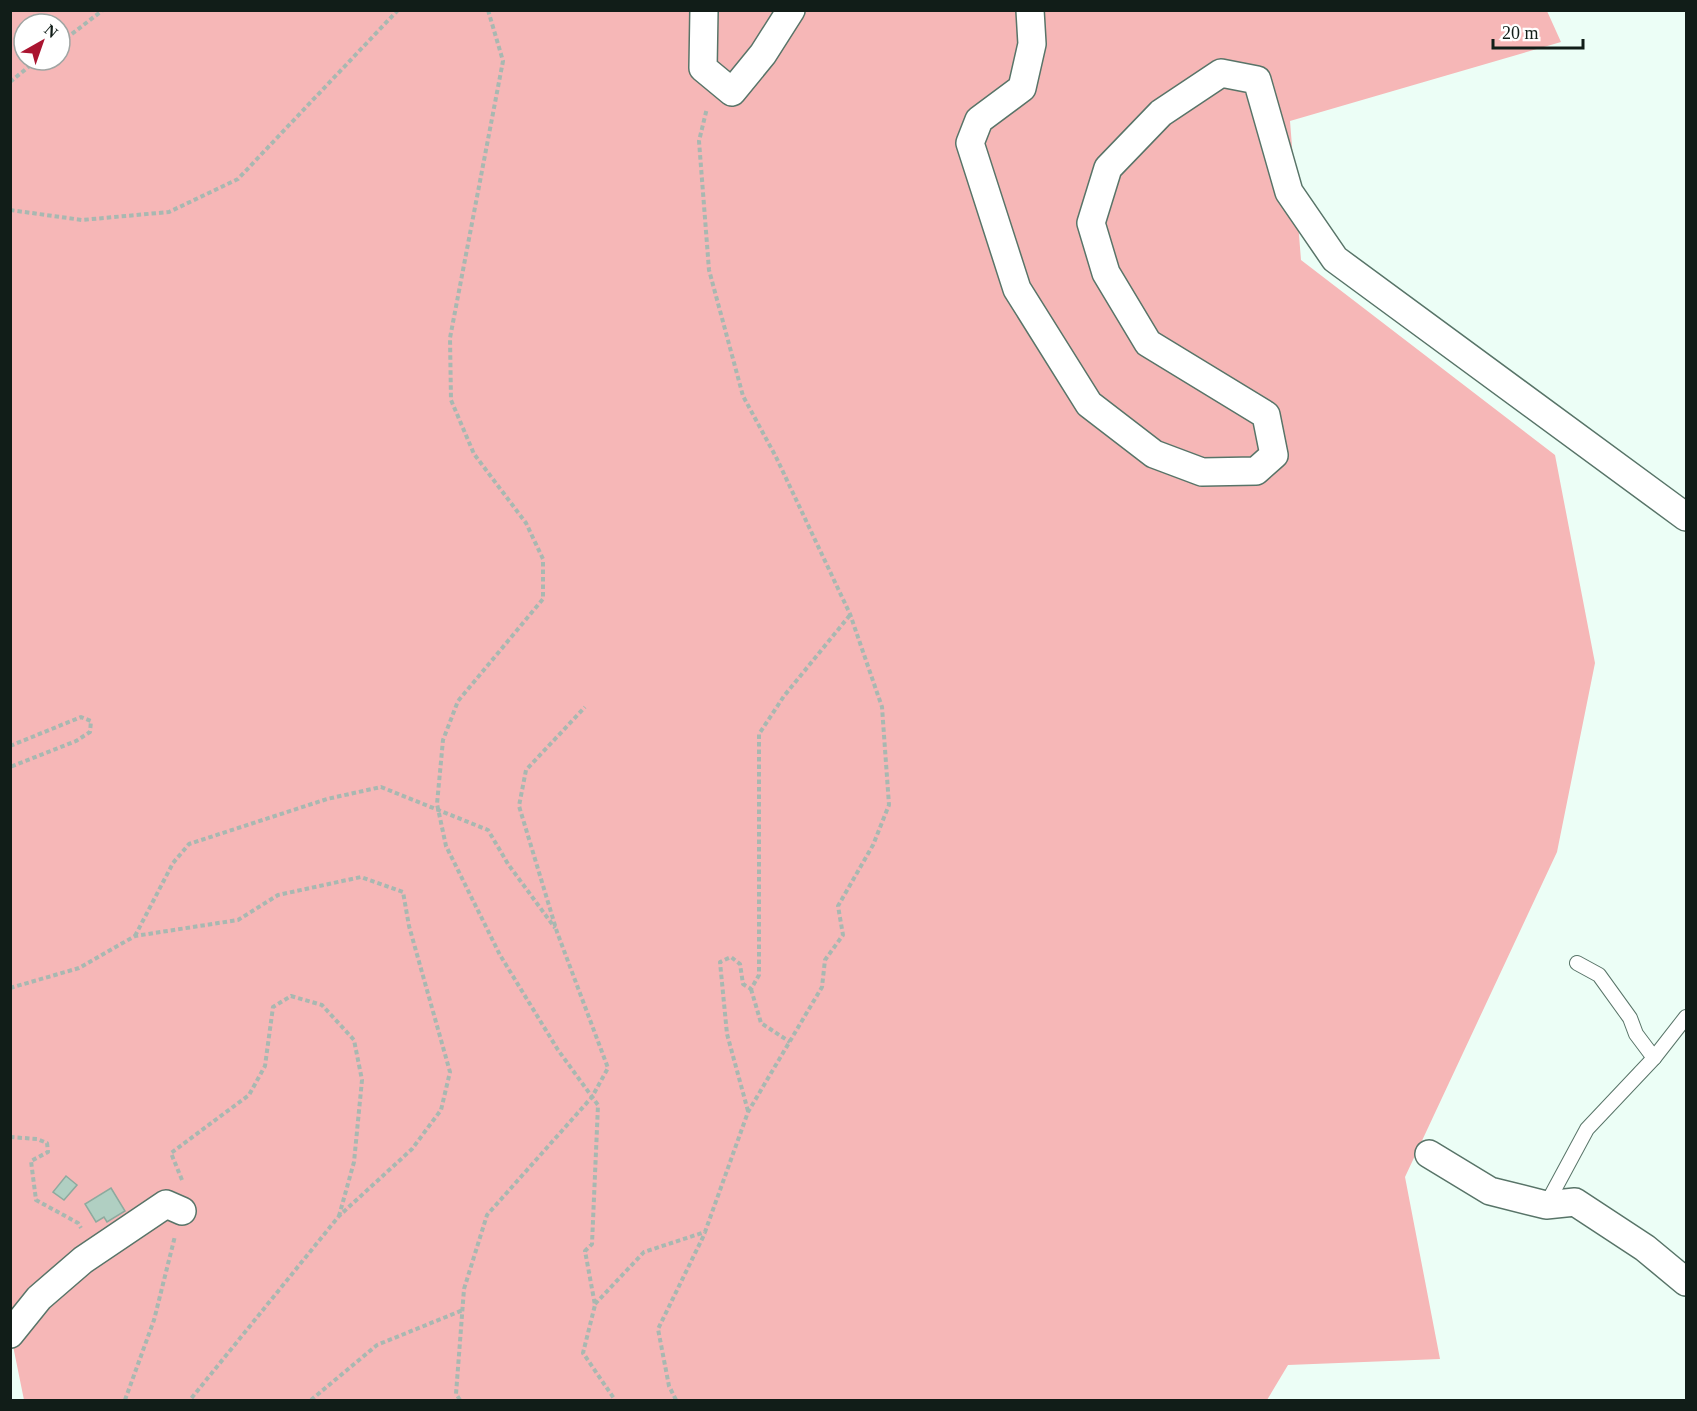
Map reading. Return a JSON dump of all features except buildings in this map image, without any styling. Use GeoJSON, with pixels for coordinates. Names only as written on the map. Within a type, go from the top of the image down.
{"type":"FeatureCollection","features":[{"type":"Feature","properties":{"kind":"street"},"geometry":{"type":"LineString","coordinates":[[704,10],[703,68],[732,92],[764,54],[791,10]]}},
{"type":"Feature","properties":{"kind":"street"},"geometry":{"type":"LineString","coordinates":[[1030,10],[1032,44],[1022,88],[979,120],[970,142],[1017,289],[1089,404],[1154,454],[1202,472],[1256,471],[1274,455],[1266,415],[1148,343],[1107,273],[1091,223],[1107,168],[1161,113],[1221,73],[1257,80],[1288,192],[1335,259],[1686,517]]}},
{"type":"Feature","properties":{"kind":"street"},"geometry":{"type":"LineString","coordinates":[[1429,1154],[1490,1191],[1546,1204],[1575,1202],[1645,1248],[1686,1282]]}},
{"type":"Feature","properties":{"kind":"street"},"geometry":{"type":"LineString","coordinates":[[10,1334],[39,1298],[94,1252],[166,1204],[182,1211]]}},
{"type":"Feature","properties":{"kind":"lane"},"geometry":{"type":"LineString","coordinates":[[1577,963],[1599,975],[1630,1018],[1636,1034],[1654,1058]]}},
{"type":"Feature","properties":{"kind":"lane"},"geometry":{"type":"LineString","coordinates":[[1546,1204],[1587,1129],[1654,1058],[1686,1017]]}},
{"type":"Feature","properties":{"kind":"path"},"geometry":{"type":"LineString","coordinates":[[72,34],[103,10]]}},
{"type":"Feature","properties":{"kind":"path"},"geometry":{"type":"LineString","coordinates":[[10,210],[82,220],[169,212],[238,179],[398,10]]}},
{"type":"Feature","properties":{"kind":"path"},"geometry":{"type":"LineString","coordinates":[[488,10],[503,61],[450,338],[451,400],[474,454],[526,523],[539,550],[543,559],[543,599],[458,701],[443,740],[437,804],[446,846],[500,954],[558,1050],[598,1106],[592,1244],[585,1251],[595,1305],[583,1353],[615,1401]]}},
{"type":"Feature","properties":{"kind":"path"},"geometry":{"type":"LineString","coordinates":[[10,82],[22,72]]}},
{"type":"Feature","properties":{"kind":"path"},"geometry":{"type":"LineString","coordinates":[[676,1401],[669,1386],[658,1329],[705,1232],[748,1112],[822,987],[825,960],[843,935],[838,906],[873,845],[889,805],[882,707],[850,614],[776,457],[743,396],[709,270],[699,141],[714,78]]}},
{"type":"Feature","properties":{"kind":"path"},"geometry":{"type":"LineString","coordinates":[[751,989],[759,975],[759,734],[784,696],[850,614]]}},
{"type":"Feature","properties":{"kind":"path"},"geometry":{"type":"LineString","coordinates":[[460,1401],[456,1394],[464,1289],[487,1215],[592,1097],[608,1068],[557,932],[519,806],[526,770],[585,707]]}},
{"type":"Feature","properties":{"kind":"path"},"geometry":{"type":"LineString","coordinates":[[10,746],[81,717],[91,721],[90,732],[76,741],[10,767]]}},
{"type":"Feature","properties":{"kind":"path"},"geometry":{"type":"LineString","coordinates":[[135,936],[173,863],[189,844],[327,799],[381,787],[488,830],[508,864],[557,932]]}},
{"type":"Feature","properties":{"kind":"path"},"geometry":{"type":"LineString","coordinates":[[10,988],[79,968],[135,936],[238,920],[278,895],[361,877],[403,892],[409,926],[450,1072],[441,1110],[412,1149],[339,1216],[190,1401]]}},
{"type":"Feature","properties":{"kind":"path"},"geometry":{"type":"LineString","coordinates":[[748,1112],[727,1034],[720,962],[731,957],[740,964],[743,984],[751,989],[761,1023],[789,1042]]}},
{"type":"Feature","properties":{"kind":"path"},"geometry":{"type":"LineString","coordinates":[[124,1401],[154,1320],[187,1192],[171,1153],[249,1095],[265,1066],[273,1006],[291,996],[322,1005],[354,1040],[362,1080],[354,1162],[339,1216]]}},
{"type":"Feature","properties":{"kind":"path"},"geometry":{"type":"LineString","coordinates":[[10,1137],[37,1139],[46,1143],[48,1152],[30,1161],[36,1200],[78,1223],[94,1252]]}},
{"type":"Feature","properties":{"kind":"path"},"geometry":{"type":"LineString","coordinates":[[595,1305],[644,1252],[705,1232]]}},
{"type":"Feature","properties":{"kind":"path"},"geometry":{"type":"LineString","coordinates":[[311,1401],[377,1345],[463,1310]]}},
{"type":"Feature","properties":{"kind":"shaded area"},"geometry":{"type":"Polygon","coordinates":[[[10,11],[1547,11],[1561,42],[1290,121],[1301,260],[1555,455],[1595,663],[1557,852],[1405,1177],[1440,1359],[1288,1365],[1267,1400],[24,1400],[10,1331],[10,11]]]}}]}
